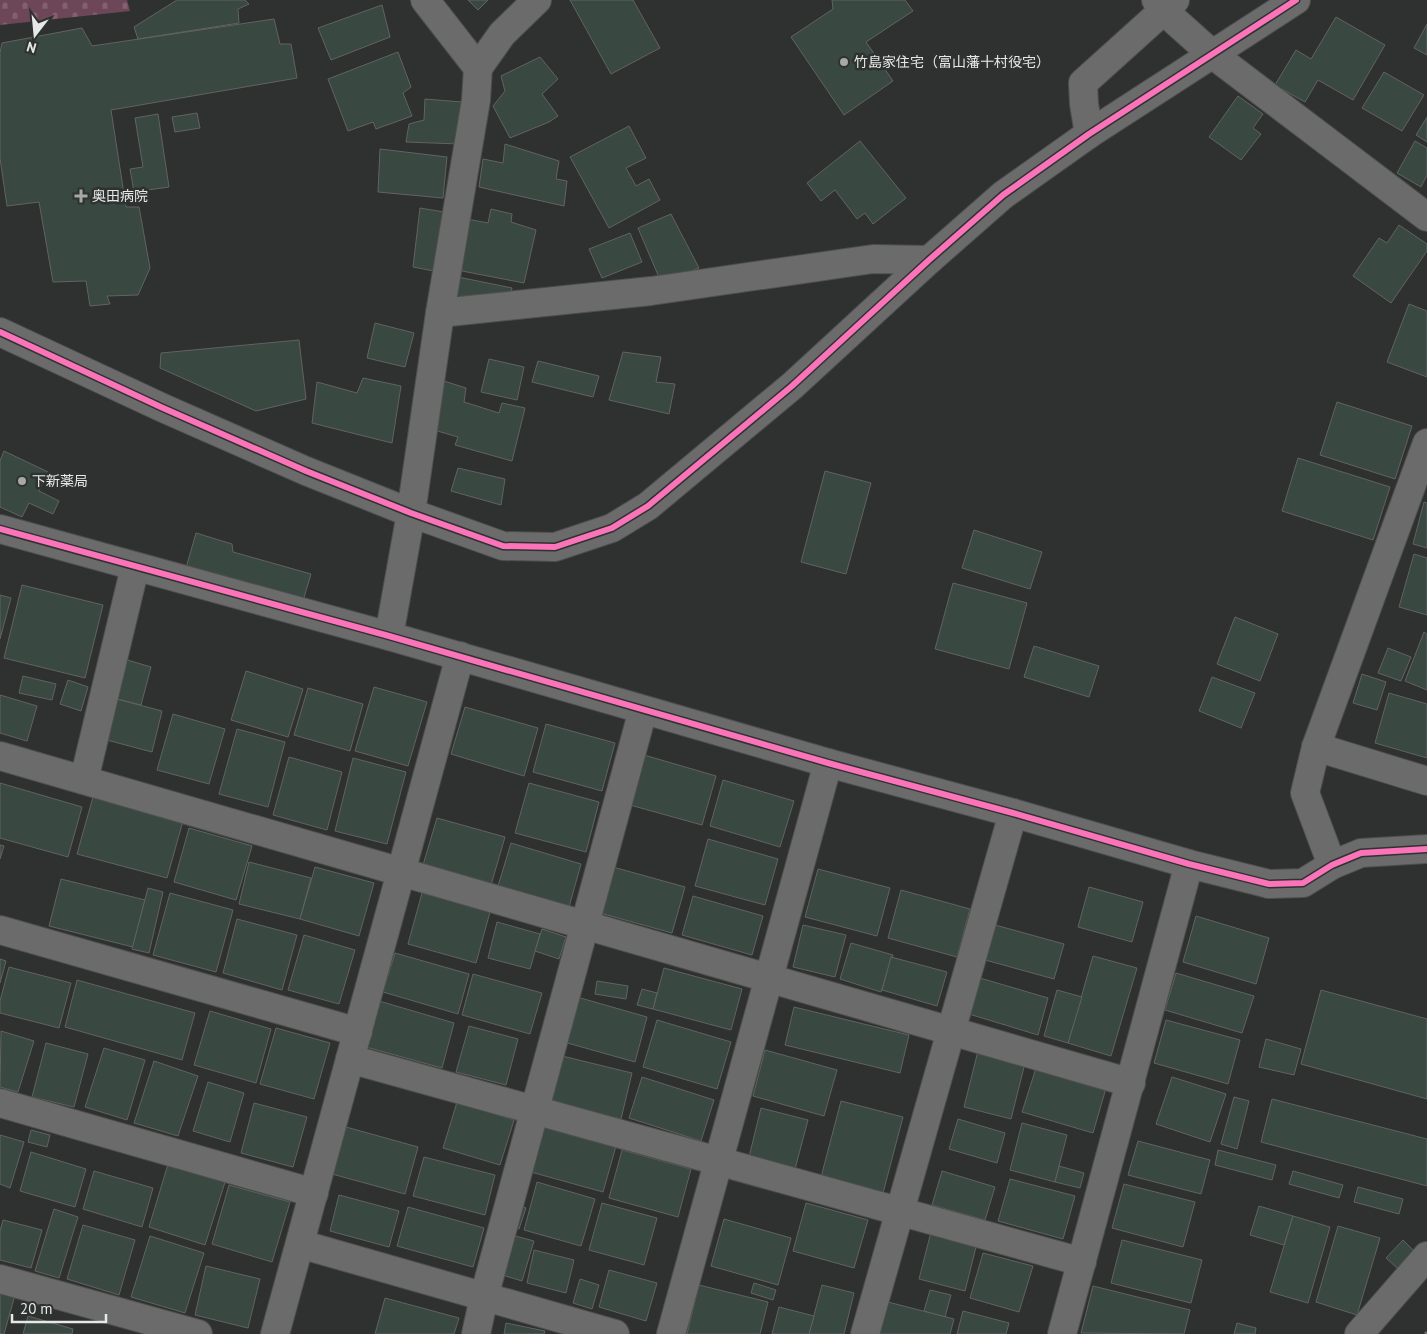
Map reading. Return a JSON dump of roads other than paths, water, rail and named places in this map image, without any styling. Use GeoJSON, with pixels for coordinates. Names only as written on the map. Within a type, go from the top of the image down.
{"type":"FeatureCollection","features":[{"type":"Feature","properties":{"kind":"street"},"geometry":{"type":"LineString","coordinates":[[425,0],[478,68]]}},
{"type":"Feature","properties":{"kind":"street"},"geometry":{"type":"LineString","coordinates":[[389,636],[411,513],[440,313],[476,100],[478,68],[502,34],[537,0]]}},
{"type":"Feature","properties":{"kind":"street"},"geometry":{"type":"LineString","coordinates":[[0,332],[181,416],[306,471],[411,513],[503,546],[555,548],[612,528],[648,506],[784,392],[929,260],[1003,196],[1089,134],[1296,0]]}},
{"type":"Feature","properties":{"kind":"street"},"geometry":{"type":"LineString","coordinates":[[1089,134],[1083,83],[1165,4],[1212,54],[1427,217]]}},
{"type":"Feature","properties":{"kind":"street"},"geometry":{"type":"LineString","coordinates":[[440,313],[651,291],[873,259],[929,260]]}},
{"type":"Feature","properties":{"kind":"street"},"geometry":{"type":"LineString","coordinates":[[1332,865],[1305,794],[1316,747],[1427,443]]}},
{"type":"Feature","properties":{"kind":"street"},"geometry":{"type":"LineString","coordinates":[[0,529],[460,656],[828,763],[1189,864],[1270,884],[1303,883],[1332,865],[1361,853],[1427,848]]}},
{"type":"Feature","properties":{"kind":"street"},"geometry":{"type":"LineString","coordinates":[[84,780],[135,567]]}},
{"type":"Feature","properties":{"kind":"street"},"geometry":{"type":"LineString","coordinates":[[275,1334],[460,656]]}},
{"type":"Feature","properties":{"kind":"street"},"geometry":{"type":"LineString","coordinates":[[476,1334],[484,1297],[534,1110],[643,710]]}},
{"type":"Feature","properties":{"kind":"street"},"geometry":{"type":"LineString","coordinates":[[1316,747],[1427,781]]}},
{"type":"Feature","properties":{"kind":"street"},"geometry":{"type":"LineString","coordinates":[[0,756],[1131,1083]]}},
{"type":"Feature","properties":{"kind":"street"},"geometry":{"type":"LineString","coordinates":[[671,1334],[828,763]]}},
{"type":"Feature","properties":{"kind":"street"},"geometry":{"type":"LineString","coordinates":[[865,1334],[1012,813]]}},
{"type":"Feature","properties":{"kind":"street"},"geometry":{"type":"LineString","coordinates":[[1062,1334],[1189,864]]}},
{"type":"Feature","properties":{"kind":"street"},"geometry":{"type":"LineString","coordinates":[[0,930],[358,1032]]}},
{"type":"Feature","properties":{"kind":"street"},"geometry":{"type":"LineString","coordinates":[[350,1059],[1082,1262]]}},
{"type":"Feature","properties":{"kind":"street"},"geometry":{"type":"LineString","coordinates":[[0,1102],[314,1193]]}},
{"type":"Feature","properties":{"kind":"street"},"geometry":{"type":"LineString","coordinates":[[300,1244],[615,1334]]}},
{"type":"Feature","properties":{"kind":"street"},"geometry":{"type":"LineString","coordinates":[[1359,1334],[1427,1256]]}},
{"type":"Feature","properties":{"kind":"street"},"geometry":{"type":"LineString","coordinates":[[0,1279],[198,1334]]}},
{"type":"Feature","properties":{"kind":"place","name":"竹島家住宅（富山藩十村役宅）"},"geometry":{"type":"Point","coordinates":[844,62]}},
{"type":"Feature","properties":{"kind":"place","name":"奥田病院"},"geometry":{"type":"Point","coordinates":[81,196]}},
{"type":"Feature","properties":{"kind":"place","name":"下新薬局"},"geometry":{"type":"Point","coordinates":[22,481]}}]}
